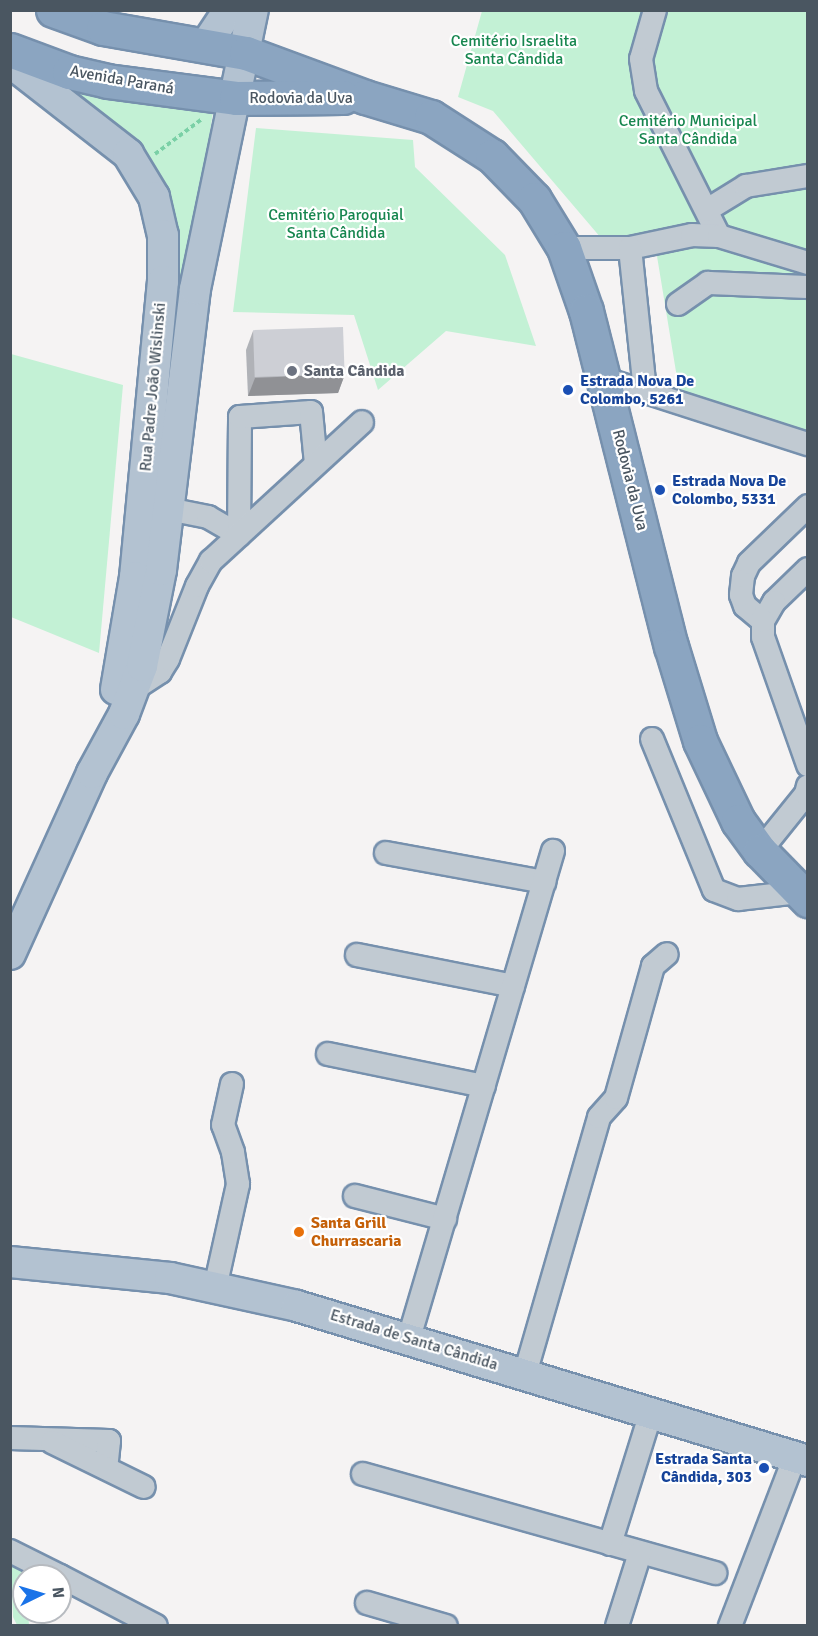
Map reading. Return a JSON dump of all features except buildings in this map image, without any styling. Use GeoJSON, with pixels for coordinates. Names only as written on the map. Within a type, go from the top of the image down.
{"type":"FeatureCollection","features":[{"type":"Feature","properties":{"kind":"highway"},"geometry":{"type":"LineString","coordinates":[[53,10],[103,28],[246,53]]}},
{"type":"Feature","properties":{"kind":"highway","name":"Avenida Paraná"},"geometry":{"type":"LineString","coordinates":[[10,50],[69,72],[107,81],[236,98]]}},
{"type":"Feature","properties":{"kind":"highway","name":"Rodovia da Uva"},"geometry":{"type":"LineString","coordinates":[[246,53],[365,97],[431,117],[464,134],[516,179],[564,248],[605,379],[671,646],[700,741],[738,821],[760,851],[803,896]]}},
{"type":"Feature","properties":{"kind":"highway","name":"Rodovia da Uva"},"geometry":{"type":"LineString","coordinates":[[236,98],[365,97]]}},
{"type":"Feature","properties":{"kind":"main road"},"geometry":{"type":"LineString","coordinates":[[205,46],[229,10]]}},
{"type":"Feature","properties":{"kind":"main road","name":"Rua Padre João Wislinski"},"geometry":{"type":"LineString","coordinates":[[10,954],[92,773],[134,689],[154,611],[192,307],[253,10]]}},
{"type":"Feature","properties":{"kind":"main road","name":"Rua Padre João Wislinski"},"geometry":{"type":"LineString","coordinates":[[10,62],[104,131],[138,166],[154,197],[163,235],[163,281],[131,611],[120,671],[92,773]]}},
{"type":"Feature","properties":{"kind":"main road"},"geometry":{"type":"LineString","coordinates":[[153,390],[155,440],[152,479],[156,497],[168,509]]}},
{"type":"Feature","properties":{"kind":"main road","name":"Estrada de Santa Cândida"},"geometry":{"type":"LineString","coordinates":[[10,1262],[136,1273],[308,1309],[801,1459]]}},
{"type":"Feature","properties":{"kind":"street"},"geometry":{"type":"LineString","coordinates":[[656,10],[641,59],[646,91],[718,236]]}},
{"type":"Feature","properties":{"kind":"street"},"geometry":{"type":"LineString","coordinates":[[707,210],[746,186],[807,176]]}},
{"type":"Feature","properties":{"kind":"street"},"geometry":{"type":"LineString","coordinates":[[564,248],[630,248],[692,235],[718,236],[805,260]]}},
{"type":"Feature","properties":{"kind":"street"},"geometry":{"type":"LineString","coordinates":[[630,248],[645,390]]}},
{"type":"Feature","properties":{"kind":"street"},"geometry":{"type":"LineString","coordinates":[[678,304],[708,283],[807,287]]}},
{"type":"Feature","properties":{"kind":"street"},"geometry":{"type":"LineString","coordinates":[[605,379],[807,444]]}},
{"type":"Feature","properties":{"kind":"street"},"geometry":{"type":"LineString","coordinates":[[239,535],[240,417],[311,412],[316,464]]}},
{"type":"Feature","properties":{"kind":"street"},"geometry":{"type":"LineString","coordinates":[[134,689],[160,672],[203,573],[239,535],[362,422]]}},
{"type":"Feature","properties":{"kind":"street"},"geometry":{"type":"LineString","coordinates":[[208,517],[230,502],[240,488]]}},
{"type":"Feature","properties":{"kind":"street"},"geometry":{"type":"LineString","coordinates":[[763,621],[745,606],[741,595],[743,576],[749,563],[807,506]]}},
{"type":"Feature","properties":{"kind":"street"},"geometry":{"type":"LineString","coordinates":[[168,509],[208,517],[239,535]]}},
{"type":"Feature","properties":{"kind":"street"},"geometry":{"type":"LineString","coordinates":[[807,569],[774,602],[763,621],[763,637],[807,765]]}},
{"type":"Feature","properties":{"kind":"street"},"geometry":{"type":"LineString","coordinates":[[652,739],[714,890],[738,899],[803,896]]}},
{"type":"Feature","properties":{"kind":"street"},"geometry":{"type":"LineString","coordinates":[[760,851],[806,794],[807,786]]}},
{"type":"Feature","properties":{"kind":"street"},"geometry":{"type":"LineString","coordinates":[[409,1338],[554,851]]}},
{"type":"Feature","properties":{"kind":"street"},"geometry":{"type":"LineString","coordinates":[[386,853],[544,882]]}},
{"type":"Feature","properties":{"kind":"street"},"geometry":{"type":"LineString","coordinates":[[525,1374],[599,1117],[616,1098],[653,966],[667,954]]}},
{"type":"Feature","properties":{"kind":"street"},"geometry":{"type":"LineString","coordinates":[[357,955],[513,986]]}},
{"type":"Feature","properties":{"kind":"street"},"geometry":{"type":"LineString","coordinates":[[328,1054],[484,1086]]}},
{"type":"Feature","properties":{"kind":"street"},"geometry":{"type":"LineString","coordinates":[[215,1288],[237,1184],[233,1152],[223,1125],[232,1084]]}},
{"type":"Feature","properties":{"kind":"street"},"geometry":{"type":"LineString","coordinates":[[355,1196],[445,1219]]}},
{"type":"Feature","properties":{"kind":"street"},"geometry":{"type":"LineString","coordinates":[[610,1544],[651,1412]]}},
{"type":"Feature","properties":{"kind":"street"},"geometry":{"type":"LineString","coordinates":[[10,1438],[109,1441],[106,1468],[144,1487]]}},
{"type":"Feature","properties":{"kind":"street"},"geometry":{"type":"LineString","coordinates":[[730,1626],[801,1459]]}},
{"type":"Feature","properties":{"kind":"street"},"geometry":{"type":"LineString","coordinates":[[363,1474],[716,1573]]}},
{"type":"Feature","properties":{"kind":"street"},"geometry":{"type":"LineString","coordinates":[[10,1551],[36,1564]]}},
{"type":"Feature","properties":{"kind":"street"},"geometry":{"type":"LineString","coordinates":[[617,1626],[640,1553]]}},
{"type":"Feature","properties":{"kind":"street"},"geometry":{"type":"LineString","coordinates":[[72,1582],[156,1626]]}},
{"type":"Feature","properties":{"kind":"street"},"geometry":{"type":"LineString","coordinates":[[367,1603],[446,1626]]}},
{"type":"Feature","properties":{"kind":"path"},"geometry":{"type":"LineString","coordinates":[[138,166],[204,118]]}},
{"type":"Feature","properties":{"kind":"green space","name":"Cemitério Municipal Santa Cândida"},"geometry":{"type":"Polygon","coordinates":[[[482,11],[807,11],[807,438],[680,396],[655,244],[601,238],[493,111],[458,97],[482,11]]]}},
{"type":"Feature","properties":{"kind":"green space"},"geometry":{"type":"Polygon","coordinates":[[[53,84],[213,111],[161,483],[170,221],[53,84]]]}},
{"type":"Feature","properties":{"kind":"green space","name":"Cemitério Paroquial Santa Cândida"},"geometry":{"type":"Polygon","coordinates":[[[256,128],[413,140],[415,167],[505,255],[536,346],[446,331],[378,390],[354,315],[233,312],[256,128]]]}},
{"type":"Feature","properties":{"kind":"green space"},"geometry":{"type":"Polygon","coordinates":[[[11,354],[123,385],[99,653],[11,617],[11,354]]]}},
{"type":"Feature","properties":{"kind":"place","name":"Santa Cândida"},"geometry":{"type":"Point","coordinates":[292,371]}},
{"type":"Feature","properties":{"kind":"place","name":"Estrada Nova De Colombo, 5261"},"geometry":{"type":"Point","coordinates":[568,390]}},
{"type":"Feature","properties":{"kind":"place","name":"Estrada Nova De Colombo, 5331"},"geometry":{"type":"Point","coordinates":[660,490]}},
{"type":"Feature","properties":{"kind":"place","name":"Santa Grill Churrascaria"},"geometry":{"type":"Point","coordinates":[299,1232]}},
{"type":"Feature","properties":{"kind":"place","name":"Estrada Santa Cândida, 303"},"geometry":{"type":"Point","coordinates":[764,1468]}},
{"type":"Feature","properties":{"kind":"park label","name":"Cemitério Israelita Santa Cândida"},"geometry":{"type":"Point","coordinates":[514,50]}}]}
